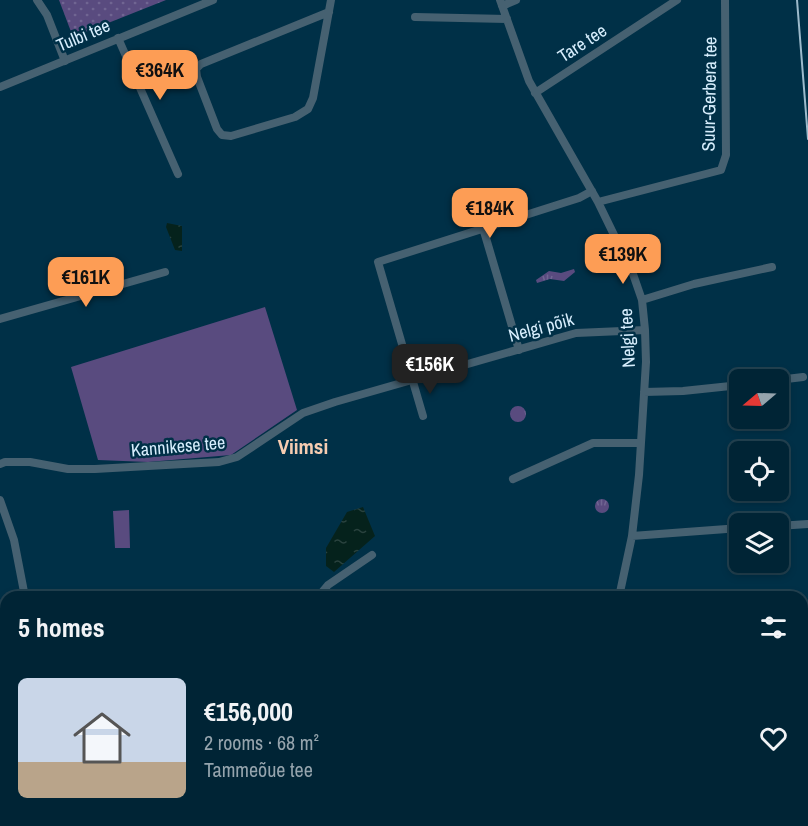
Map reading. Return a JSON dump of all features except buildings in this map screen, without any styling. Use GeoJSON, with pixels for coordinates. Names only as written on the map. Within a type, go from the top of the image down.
{"type":"FeatureCollection","features":[{"type":"Feature","properties":{"kind":"street"},"geometry":{"type":"LineString","coordinates":[[37,0],[47,15],[65,61]]}},
{"type":"Feature","properties":{"kind":"street","name":"Tulbi tee"},"geometry":{"type":"LineString","coordinates":[[0,87],[213,0]]}},
{"type":"Feature","properties":{"kind":"street"},"geometry":{"type":"LineString","coordinates":[[328,12],[201,64],[196,69],[196,77],[217,129],[222,135],[231,136],[295,117],[308,110],[313,98],[331,0]]}},
{"type":"Feature","properties":{"kind":"street"},"geometry":{"type":"LineString","coordinates":[[501,3],[516,0]]}},
{"type":"Feature","properties":{"kind":"street","name":"Tare tee"},"geometry":{"type":"LineString","coordinates":[[535,93],[677,0]]}},
{"type":"Feature","properties":{"kind":"street","name":"Suur-Gerbera tee"},"geometry":{"type":"LineString","coordinates":[[598,201],[721,170],[726,155],[725,0]]}},
{"type":"Feature","properties":{"kind":"street","name":"Nelgi tee"},"geometry":{"type":"LineString","coordinates":[[501,3],[535,93],[598,201],[633,274],[642,300],[645,330],[641,443],[632,536],[620,591]]}},
{"type":"Feature","properties":{"kind":"street"},"geometry":{"type":"LineString","coordinates":[[415,17],[507,19]]}},
{"type":"Feature","properties":{"kind":"street"},"geometry":{"type":"LineString","coordinates":[[118,38],[178,174]]}},
{"type":"Feature","properties":{"kind":"street"},"geometry":{"type":"LineString","coordinates":[[423,416],[378,262],[456,239],[483,228],[579,198],[592,191]]}},
{"type":"Feature","properties":{"kind":"street"},"geometry":{"type":"LineString","coordinates":[[483,228],[519,350]]}},
{"type":"Feature","properties":{"kind":"street"},"geometry":{"type":"LineString","coordinates":[[642,300],[694,284],[772,267]]}},
{"type":"Feature","properties":{"kind":"street"},"geometry":{"type":"LineString","coordinates":[[0,320],[165,272]]}},
{"type":"Feature","properties":{"kind":"street","name":"Nelgi põik"},"geometry":{"type":"LineString","coordinates":[[413,381],[576,333],[645,330]]}},
{"type":"Feature","properties":{"kind":"street"},"geometry":{"type":"LineString","coordinates":[[789,379],[803,377]]}},
{"type":"Feature","properties":{"kind":"street","name":"Kannikese tee"},"geometry":{"type":"LineString","coordinates":[[0,464],[30,462],[68,469],[95,470],[219,462],[237,457],[303,413],[413,381]]}},
{"type":"Feature","properties":{"kind":"street"},"geometry":{"type":"LineString","coordinates":[[644,392],[729,386]]}},
{"type":"Feature","properties":{"kind":"street"},"geometry":{"type":"LineString","coordinates":[[513,479],[593,442],[641,443]]}},
{"type":"Feature","properties":{"kind":"street"},"geometry":{"type":"LineString","coordinates":[[0,502],[14,540],[24,591]]}},
{"type":"Feature","properties":{"kind":"street"},"geometry":{"type":"LineString","coordinates":[[789,525],[808,524]]}},
{"type":"Feature","properties":{"kind":"street"},"geometry":{"type":"LineString","coordinates":[[632,536],[729,529]]}},
{"type":"Feature","properties":{"kind":"street"},"geometry":{"type":"LineString","coordinates":[[323,591],[328,585],[372,555]]}},
{"type":"Feature","properties":{"kind":"green space"},"geometry":{"type":"Polygon","coordinates":[[[59,0],[166,0],[73,37],[59,0]]]}},
{"type":"Feature","properties":{"kind":"green space"},"geometry":{"type":"Polygon","coordinates":[[[574,269],[575,272],[564,281],[550,279],[537,283],[536,280],[549,271],[561,273],[574,269]]]}},
{"type":"Feature","properties":{"kind":"green space"},"geometry":{"type":"Polygon","coordinates":[[[265,307],[297,410],[231,455],[148,462],[98,460],[71,367],[265,307]]]}},
{"type":"Feature","properties":{"kind":"green space"},"geometry":{"type":"Polygon","coordinates":[[[518,406],[526,414],[518,422],[510,414],[518,406]]]}},
{"type":"Feature","properties":{"kind":"green space"},"geometry":{"type":"Polygon","coordinates":[[[599,499],[605,499],[609,506],[605,513],[599,513],[595,509],[595,503],[599,499]]]}},
{"type":"Feature","properties":{"kind":"green space"},"geometry":{"type":"Polygon","coordinates":[[[129,510],[130,548],[115,548],[113,511],[129,510]]]}},
{"type":"Feature","properties":{"kind":"water"},"geometry":{"type":"Polygon","coordinates":[[[167,223],[182,226],[182,251],[175,250],[166,227],[167,223]]]}},
{"type":"Feature","properties":{"kind":"water"},"geometry":{"type":"Polygon","coordinates":[[[363,507],[375,536],[334,572],[326,566],[326,548],[347,512],[363,507]]]}},
{"type":"Feature","properties":{"kind":"railway"},"geometry":{"type":"LineString","coordinates":[[797,0],[808,139]]}},
{"type":"Feature","properties":{"kind":"district","name":"Viimsi"},"geometry":{"type":"Point","coordinates":[303,446]}}]}
